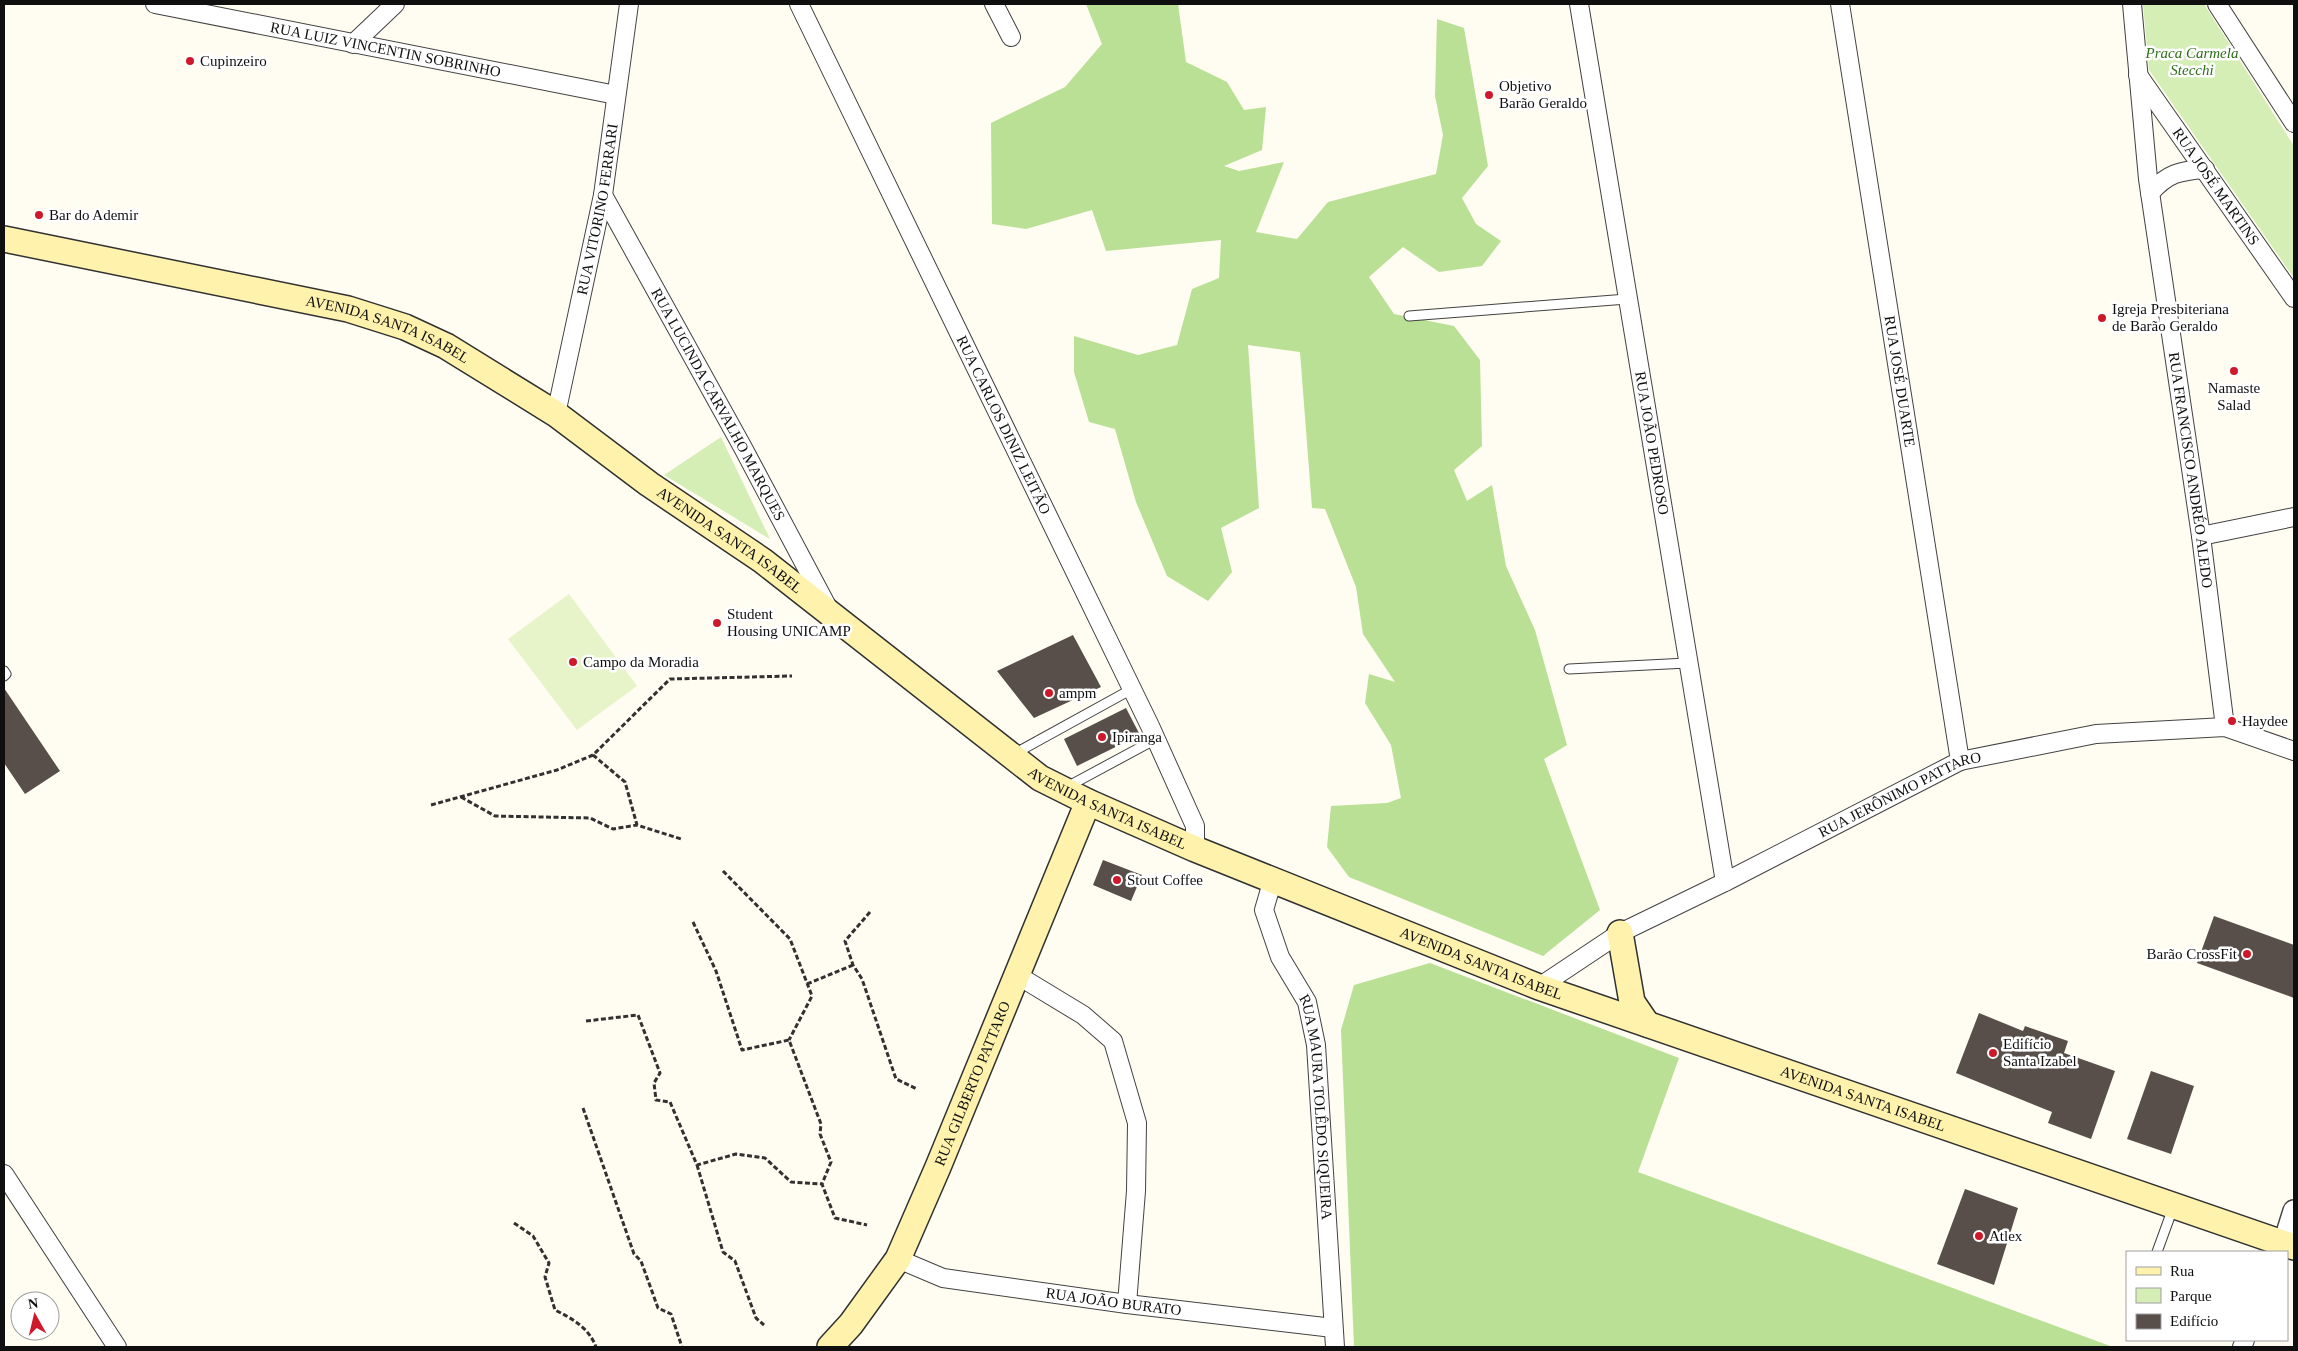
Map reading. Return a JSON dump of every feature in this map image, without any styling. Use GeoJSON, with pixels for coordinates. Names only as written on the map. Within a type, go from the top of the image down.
{"type":"FeatureCollection","features":[{"type":"Feature","properties":{"kind":"main road","name":"AVENIDA SANTA ISABEL"},"geometry":{"type":"LineString","coordinates":[[4,239],[321,304],[405,327],[480,366],[556,414],[649,484],[762,560],[1040,778],[1088,802],[1195,849],[1539,987],[2174,1205],[2286,1247]]}},
{"type":"Feature","properties":{"kind":"main road","name":"RUA GILBERTO PATTARO"},"geometry":{"type":"LineString","coordinates":[[830,1347],[851,1324],[898,1259],[1088,802]]}},
{"type":"Feature","properties":{"kind":"main road"},"geometry":{"type":"LineString","coordinates":[[1620,933],[1632,1002],[1647,1024]]}},
{"type":"Feature","properties":{"kind":"street","name":"RUA LUIZ VINCENTIN SOBRINHO"},"geometry":{"type":"LineString","coordinates":[[155,4],[616,95]]}},
{"type":"Feature","properties":{"kind":"street"},"geometry":{"type":"LineString","coordinates":[[352,44],[395,4]]}},
{"type":"Feature","properties":{"kind":"street","name":"RUA VITORINO FERRARI"},"geometry":{"type":"LineString","coordinates":[[556,414],[603,195],[629,4]]}},
{"type":"Feature","properties":{"kind":"street","name":"RUA CARLOS DINIZ LEITÃO"},"geometry":{"type":"LineString","coordinates":[[799,4],[1156,739],[1195,826],[1195,849]]}},
{"type":"Feature","properties":{"kind":"street"},"geometry":{"type":"LineString","coordinates":[[994,4],[1011,37]]}},
{"type":"Feature","properties":{"kind":"street","name":"RUA JOÃO PEDROSO"},"geometry":{"type":"LineString","coordinates":[[1579,4],[1724,882]]}},
{"type":"Feature","properties":{"kind":"street","name":"RUA JOSÉ DUARTE"},"geometry":{"type":"LineString","coordinates":[[1840,4],[1960,761]]}},
{"type":"Feature","properties":{"kind":"street","name":"RUA FRANCISCO ANDRÉO ALEDO"},"geometry":{"type":"LineString","coordinates":[[2132,4],[2150,193],[2201,536],[2225,727]]}},
{"type":"Feature","properties":{"kind":"street"},"geometry":{"type":"LineString","coordinates":[[2217,4],[2294,123]]}},
{"type":"Feature","properties":{"kind":"street","name":"RUA JOSÉ MARTINS"},"geometry":{"type":"LineString","coordinates":[[2138,74],[2294,298]]}},
{"type":"Feature","properties":{"kind":"street"},"geometry":{"type":"LineString","coordinates":[[2150,193],[2170,174],[2185,170],[2205,169]]}},
{"type":"Feature","properties":{"kind":"street","name":"RUA LUCINDA CARVALHO MARQUES"},"geometry":{"type":"LineString","coordinates":[[603,195],[742,446],[832,615]]}},
{"type":"Feature","properties":{"kind":"street"},"geometry":{"type":"LineString","coordinates":[[2201,536],[2294,517]]}},
{"type":"Feature","properties":{"kind":"street","name":"RUA JERÔNIMO PATTARO"},"geometry":{"type":"LineString","coordinates":[[1539,987],[1620,933],[1960,761],[2096,734],[2225,727],[2294,752]]}},
{"type":"Feature","properties":{"kind":"street","name":"RUA MAURA TOLÊDO SIQUEIRA"},"geometry":{"type":"LineString","coordinates":[[1273,879],[1264,910],[1280,957],[1307,1002],[1316,1045],[1335,1347]]}},
{"type":"Feature","properties":{"kind":"street"},"geometry":{"type":"LineString","coordinates":[[1017,974],[1083,1015],[1113,1041],[1137,1123],[1136,1191],[1127,1304]]}},
{"type":"Feature","properties":{"kind":"street"},"geometry":{"type":"LineString","coordinates":[[4,1174],[117,1347]]}},
{"type":"Feature","properties":{"kind":"street"},"geometry":{"type":"LineString","coordinates":[[2286,1247],[2294,1211]]}},
{"type":"Feature","properties":{"kind":"street","name":"RUA JOÃO BURATO"},"geometry":{"type":"LineString","coordinates":[[898,1259],[943,1278],[1127,1304],[1333,1328]]}},
{"type":"Feature","properties":{"kind":"lane"},"geometry":{"type":"LineString","coordinates":[[1409,316],[1627,298]]}},
{"type":"Feature","properties":{"kind":"lane"},"geometry":{"type":"LineString","coordinates":[[1569,669],[1687,662]]}},
{"type":"Feature","properties":{"kind":"lane"},"geometry":{"type":"LineString","coordinates":[[4,671],[6,674],[4,676]]}},
{"type":"Feature","properties":{"kind":"lane"},"geometry":{"type":"LineString","coordinates":[[1012,755],[1132,689]]}},
{"type":"Feature","properties":{"kind":"lane"},"geometry":{"type":"LineString","coordinates":[[1062,789],[1156,739]]}},
{"type":"Feature","properties":{"kind":"lane"},"geometry":{"type":"LineString","coordinates":[[2157,1251],[2174,1205]]}},
{"type":"Feature","properties":{"kind":"path"},"geometry":{"type":"LineString","coordinates":[[431,805],[557,770],[593,755],[670,678],[792,676]]}},
{"type":"Feature","properties":{"kind":"path"},"geometry":{"type":"LineString","coordinates":[[593,755],[625,782],[637,825]]}},
{"type":"Feature","properties":{"kind":"path"},"geometry":{"type":"LineString","coordinates":[[461,797],[494,816],[590,818],[613,829],[637,825],[681,839]]}},
{"type":"Feature","properties":{"kind":"path"},"geometry":{"type":"LineString","coordinates":[[724,871],[790,939],[812,996],[789,1040],[821,1124],[820,1134],[831,1162],[822,1184],[835,1218],[867,1225]]}},
{"type":"Feature","properties":{"kind":"path"},"geometry":{"type":"LineString","coordinates":[[870,912],[845,941],[853,965],[862,979],[896,1079],[917,1089]]}},
{"type":"Feature","properties":{"kind":"path"},"geometry":{"type":"LineString","coordinates":[[693,922],[716,971],[742,1050],[789,1040]]}},
{"type":"Feature","properties":{"kind":"path"},"geometry":{"type":"LineString","coordinates":[[807,984],[853,965]]}},
{"type":"Feature","properties":{"kind":"path"},"geometry":{"type":"LineString","coordinates":[[586,1021],[638,1015],[660,1073],[654,1083],[656,1100],[670,1102],[697,1165],[723,1252],[735,1261],[756,1318],[764,1325]]}},
{"type":"Feature","properties":{"kind":"path"},"geometry":{"type":"LineString","coordinates":[[583,1108],[634,1254],[641,1261],[658,1308],[672,1314],[682,1347]]}},
{"type":"Feature","properties":{"kind":"path"},"geometry":{"type":"LineString","coordinates":[[697,1165],[736,1154],[765,1158],[791,1182],[822,1184]]}},
{"type":"Feature","properties":{"kind":"path"},"geometry":{"type":"LineString","coordinates":[[514,1223],[534,1236],[549,1263],[545,1277],[555,1310],[577,1322],[592,1337],[596,1347]]}},
{"type":"Feature","properties":{"kind":"green space"},"geometry":{"type":"Polygon","coordinates":[[[1086,4],[1178,4],[1186,62],[1227,82],[1244,110],[1266,107],[1262,150],[1224,166],[1239,171],[1284,162],[1256,232],[1297,239],[1328,202],[1436,174],[1443,135],[1435,96],[1437,19],[1464,28],[1488,166],[1462,198],[1476,224],[1501,241],[1482,266],[1439,272],[1403,247],[1369,277],[1394,314],[1454,326],[1480,360],[1482,446],[1454,470],[1467,501],[1492,485],[1506,566],[1535,630],[1567,745],[1544,759],[1600,910],[1543,956],[1349,877],[1327,847],[1331,806],[1387,803],[1401,798],[1391,745],[1365,703],[1369,674],[1395,682],[1363,634],[1356,587],[1325,509],[1312,508],[1300,352],[1248,345],[1259,508],[1221,528],[1232,572],[1208,601],[1167,576],[1136,502],[1115,429],[1089,422],[1074,372],[1074,336],[1138,355],[1177,345],[1192,289],[1219,278],[1221,240],[1106,251],[1092,210],[1026,229],[992,224],[991,123],[1065,87],[1102,44],[1086,4]]]}},
{"type":"Feature","properties":{"kind":"green space","name":"Praca Carmela Stecchi"},"geometry":{"type":"Polygon","coordinates":[[[2143,4],[2204,4],[2294,146],[2294,278],[2149,70],[2143,4]]]}},
{"type":"Feature","properties":{"kind":"green space"},"geometry":{"type":"Polygon","coordinates":[[[721,437],[770,539],[664,475],[721,437]]]}},
{"type":"Feature","properties":{"kind":"green space","name":"Campo da Moradia"},"geometry":{"type":"Polygon","coordinates":[[[569,594],[637,686],[577,730],[508,639],[569,594]]]}},
{"type":"Feature","properties":{"kind":"green space"},"geometry":{"type":"Polygon","coordinates":[[[1430,963],[1679,1058],[1638,1172],[2113,1347],[1354,1347],[1341,1030],[1354,985],[1430,963]]]}},
{"type":"Feature","properties":{"kind":"building"},"geometry":{"type":"Polygon","coordinates":[[[1073,635],[1101,687],[1034,718],[997,671],[1073,635]]]}},
{"type":"Feature","properties":{"kind":"building"},"geometry":{"type":"Polygon","coordinates":[[[4,688],[60,771],[25,794],[4,763],[4,688]]]}},
{"type":"Feature","properties":{"kind":"building","name":"Ipiranga"},"geometry":{"type":"Polygon","coordinates":[[[1126,708],[1140,735],[1077,766],[1064,739],[1126,708]]]}},
{"type":"Feature","properties":{"kind":"building","name":"Stout Coffee"},"geometry":{"type":"Polygon","coordinates":[[[1103,860],[1142,875],[1131,901],[1093,885],[1103,860]]]}},
{"type":"Feature","properties":{"kind":"building","name":"Barão CrossFit"},"geometry":{"type":"Polygon","coordinates":[[[2214,916],[2294,945],[2294,998],[2197,963],[2214,916]]]}},
{"type":"Feature","properties":{"kind":"building"},"geometry":{"type":"Polygon","coordinates":[[[1979,1013],[2023,1031],[2025,1026],[2068,1041],[2064,1053],[2115,1071],[2091,1139],[2048,1123],[2052,1112],[1956,1073],[1979,1013]]]}},
{"type":"Feature","properties":{"kind":"building"},"geometry":{"type":"Polygon","coordinates":[[[2151,1071],[2194,1086],[2171,1154],[2127,1139],[2151,1071]]]}},
{"type":"Feature","properties":{"kind":"building","name":"Atlex"},"geometry":{"type":"Polygon","coordinates":[[[1965,1189],[2018,1208],[1994,1285],[1937,1264],[1965,1189]]]}},
{"type":"Feature","properties":{"kind":"place","name":"Cupinzeiro"},"geometry":{"type":"Point","coordinates":[190,61]}},
{"type":"Feature","properties":{"kind":"place","name":"Objetivo Barão Geraldo"},"geometry":{"type":"Point","coordinates":[1489,95]}},
{"type":"Feature","properties":{"kind":"place","name":"Bar do Ademir"},"geometry":{"type":"Point","coordinates":[39,215]}},
{"type":"Feature","properties":{"kind":"place","name":"Igreja Presbiteriana de Barão Geraldo"},"geometry":{"type":"Point","coordinates":[2102,318]}},
{"type":"Feature","properties":{"kind":"place","name":"Namaste Salad"},"geometry":{"type":"Point","coordinates":[2234,371]}},
{"type":"Feature","properties":{"kind":"place","name":"Student Housing UNICAMP"},"geometry":{"type":"Point","coordinates":[717,623]}},
{"type":"Feature","properties":{"kind":"place","name":"Campo da Moradia"},"geometry":{"type":"Point","coordinates":[573,662]}},
{"type":"Feature","properties":{"kind":"place","name":"ampm"},"geometry":{"type":"Point","coordinates":[1049,693]}},
{"type":"Feature","properties":{"kind":"place","name":"Haydee"},"geometry":{"type":"Point","coordinates":[2232,721]}},
{"type":"Feature","properties":{"kind":"place","name":"Ipiranga"},"geometry":{"type":"Point","coordinates":[1102,737]}},
{"type":"Feature","properties":{"kind":"place","name":"Stout Coffee"},"geometry":{"type":"Point","coordinates":[1117,880]}},
{"type":"Feature","properties":{"kind":"place","name":"Barão CrossFit"},"geometry":{"type":"Point","coordinates":[2247,954]}},
{"type":"Feature","properties":{"kind":"place","name":"Edifício Santa Izabel"},"geometry":{"type":"Point","coordinates":[1993,1053]}},
{"type":"Feature","properties":{"kind":"place","name":"Atlex"},"geometry":{"type":"Point","coordinates":[1979,1236]}}]}
